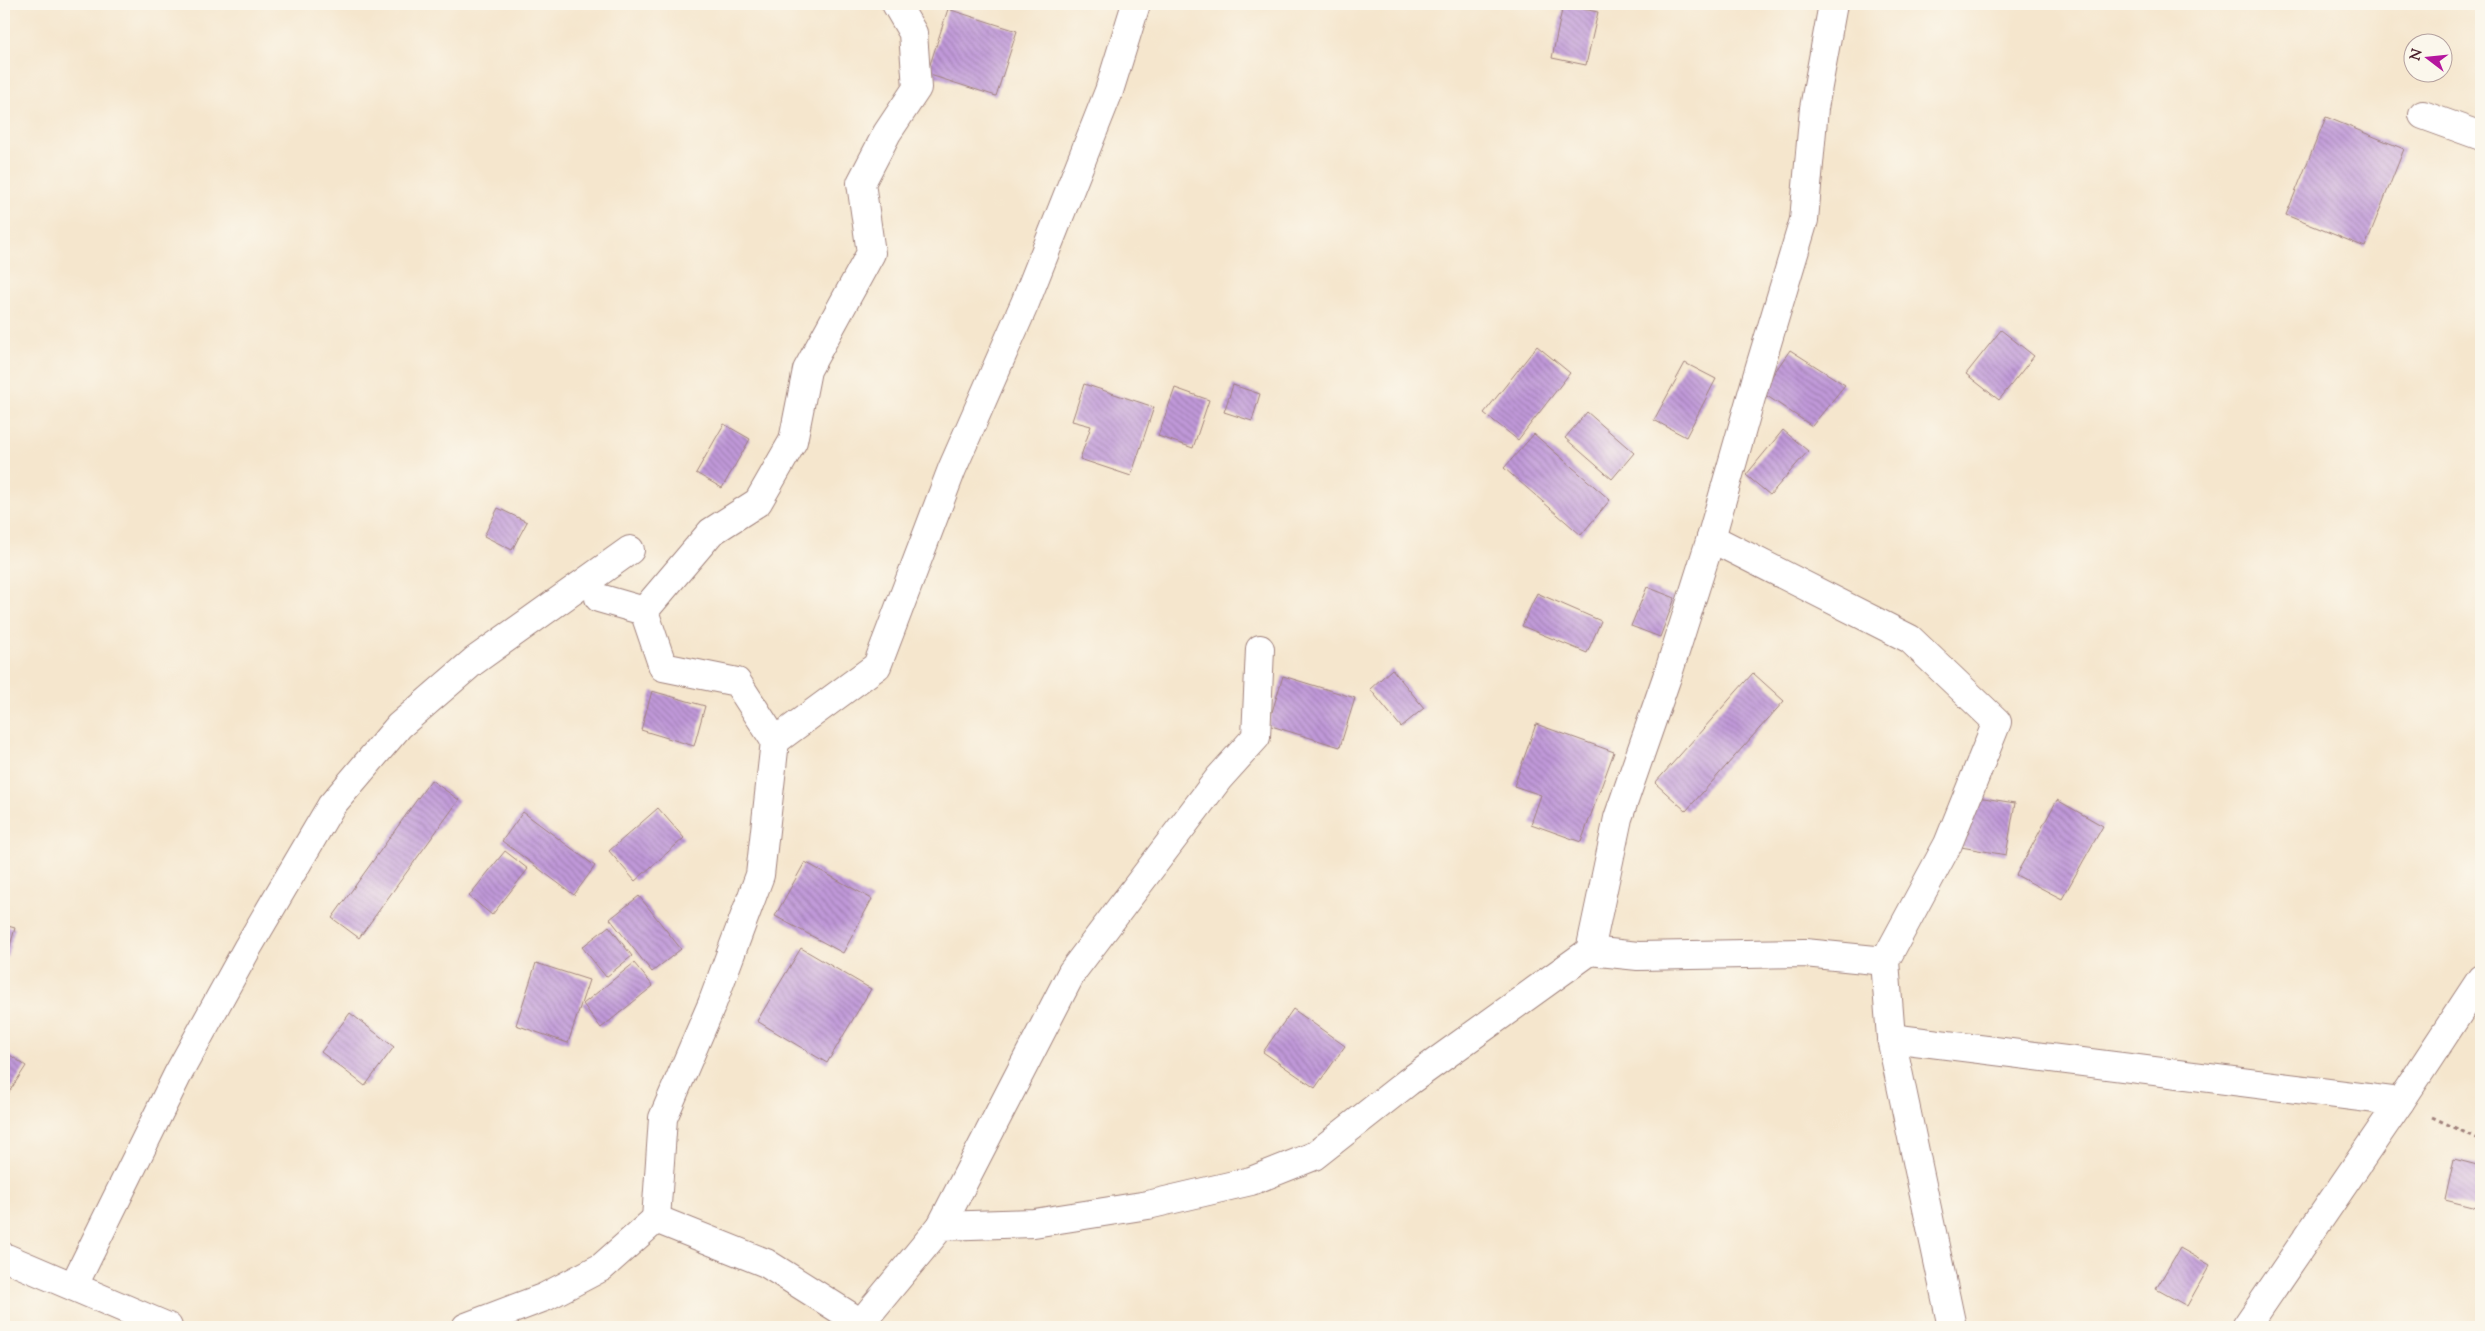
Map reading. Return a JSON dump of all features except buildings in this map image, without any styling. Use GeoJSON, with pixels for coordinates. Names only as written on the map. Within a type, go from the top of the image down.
{"type":"FeatureCollection","features":[{"type":"Feature","properties":{"kind":"street"},"geometry":{"type":"LineString","coordinates":[[644,611],[711,532],[758,502],[793,441],[807,370],[871,253],[861,183],[887,133],[917,88],[913,33],[896,4]]}},
{"type":"Feature","properties":{"kind":"street"},"geometry":{"type":"LineString","coordinates":[[775,741],[877,666],[952,469],[1025,303],[1109,90],[1136,4]]}},
{"type":"Feature","properties":{"kind":"street"},"geometry":{"type":"LineString","coordinates":[[1590,951],[1618,818],[1668,674],[1711,538],[1804,220],[1814,108],[1833,4]]}},
{"type":"Feature","properties":{"kind":"street"},"geometry":{"type":"LineString","coordinates":[[2423,115],[2481,136]]}},
{"type":"Feature","properties":{"kind":"street"},"geometry":{"type":"LineString","coordinates":[[1711,538],[1910,639],[1997,722],[1948,844],[1885,961],[1891,1038],[1952,1327]]}},
{"type":"Feature","properties":{"kind":"street"},"geometry":{"type":"LineString","coordinates":[[74,1286],[178,1074],[248,947],[330,806],[399,726],[474,661],[630,550]]}},
{"type":"Feature","properties":{"kind":"street"},"geometry":{"type":"LineString","coordinates":[[599,598],[644,611]]}},
{"type":"Feature","properties":{"kind":"street"},"geometry":{"type":"LineString","coordinates":[[466,1327],[545,1297],[602,1267],[656,1219],[663,1118],[712,1004],[760,875],[775,741],[736,682],[663,666],[644,611]]}},
{"type":"Feature","properties":{"kind":"street"},"geometry":{"type":"LineString","coordinates":[[656,1219],[766,1263],[860,1325],[941,1226],[1072,972],[1219,778],[1256,737],[1260,649]]}},
{"type":"Feature","properties":{"kind":"street"},"geometry":{"type":"LineString","coordinates":[[941,1226],[1034,1223],[1148,1205],[1251,1181],[1314,1156],[1408,1082],[1590,951],[1638,956],[1805,953],[1885,961]]}},
{"type":"Feature","properties":{"kind":"street"},"geometry":{"type":"LineString","coordinates":[[2246,1327],[2400,1102],[2481,979]]}},
{"type":"Feature","properties":{"kind":"street"},"geometry":{"type":"LineString","coordinates":[[1891,1038],[2400,1102]]}},
{"type":"Feature","properties":{"kind":"street"},"geometry":{"type":"LineString","coordinates":[[4,1257],[168,1327]]}},
{"type":"Feature","properties":{"kind":"path"},"geometry":{"type":"LineString","coordinates":[[2400,1102],[2481,1140]]}}]}
